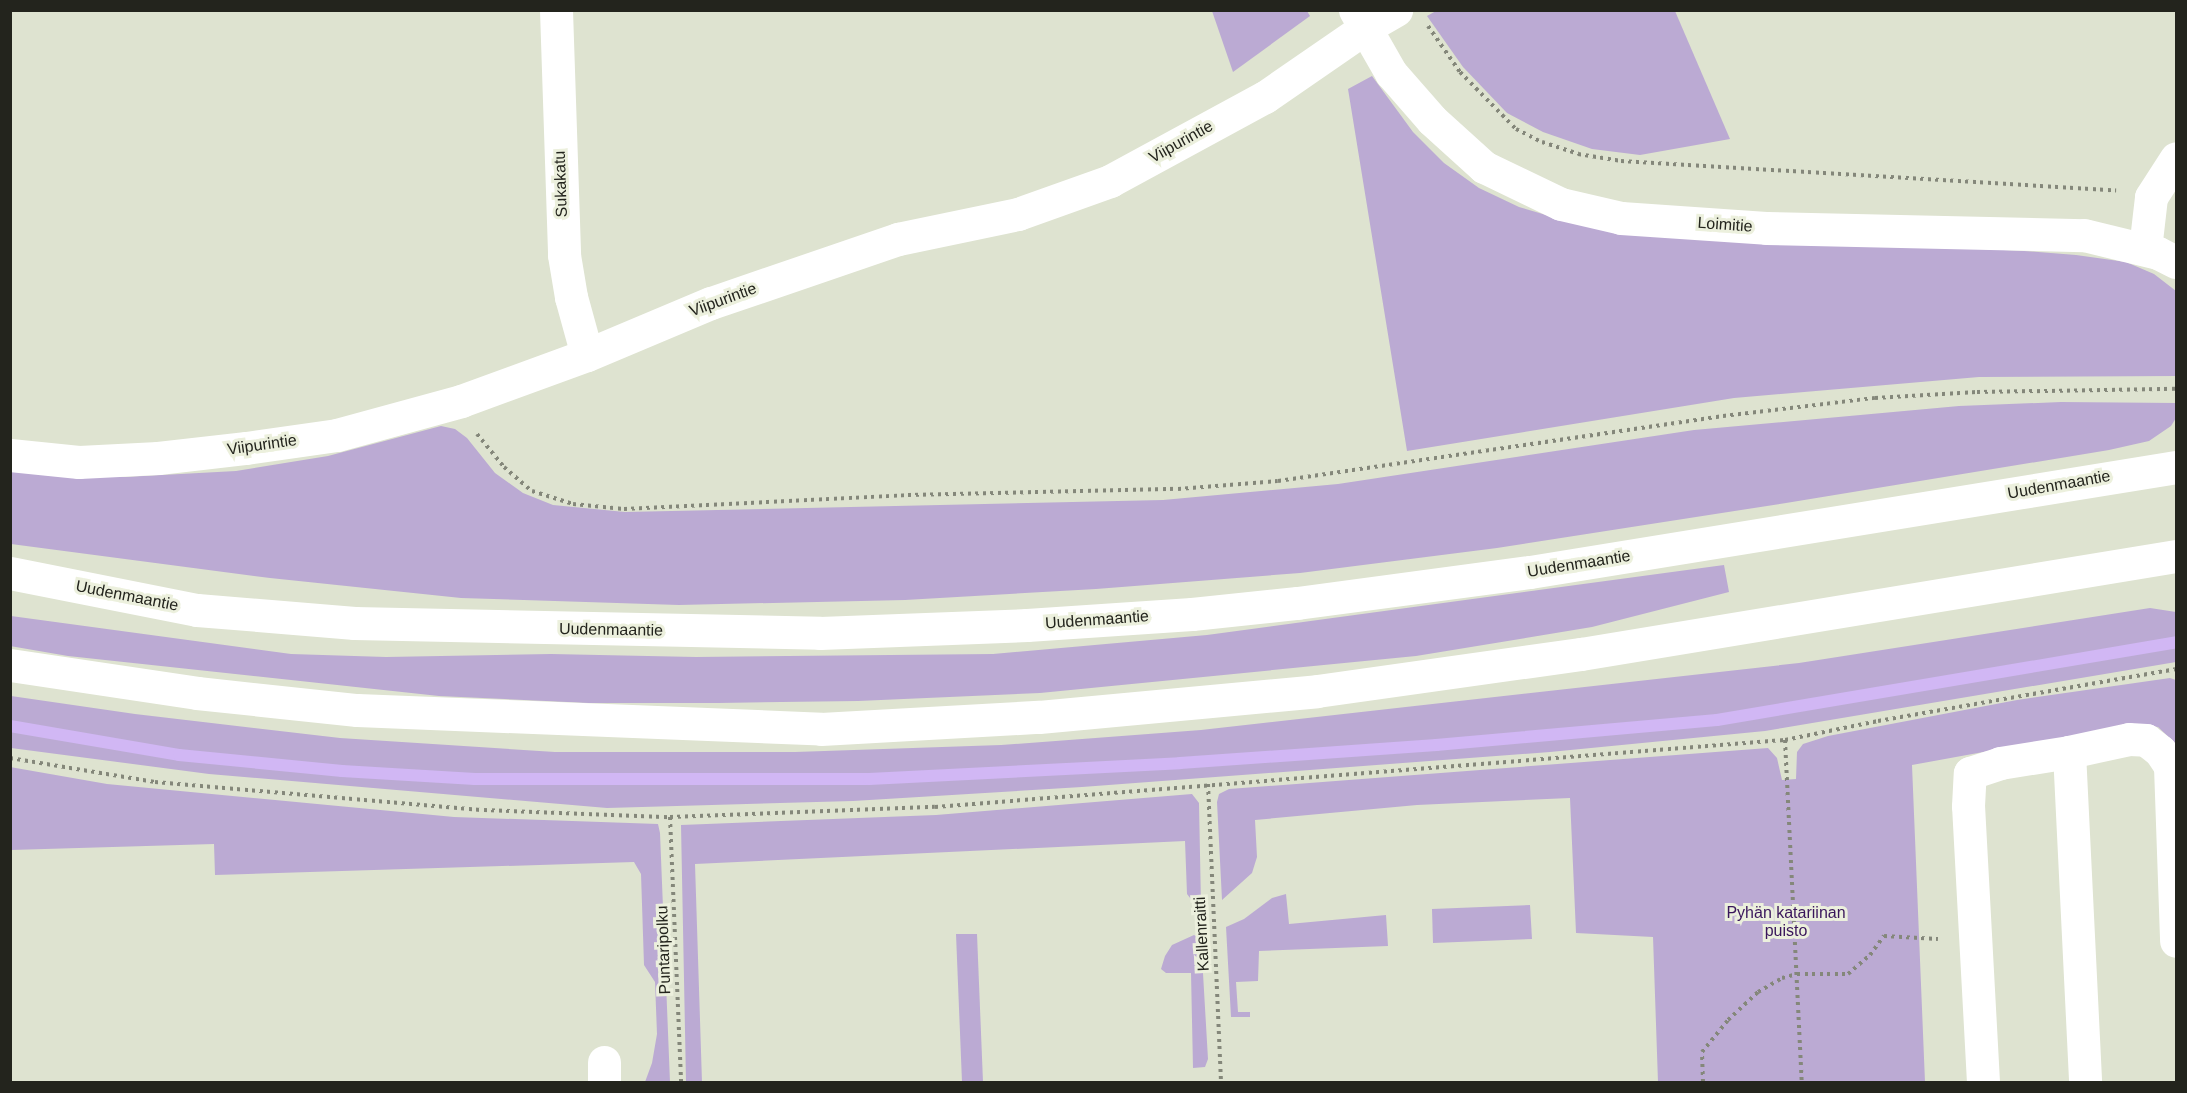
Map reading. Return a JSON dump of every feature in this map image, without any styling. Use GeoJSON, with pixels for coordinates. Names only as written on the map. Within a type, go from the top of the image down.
{"type":"FeatureCollection","features":[{"type":"Feature","properties":{"kind":"main road","name":"Sukakatu"},"geometry":{"type":"LineString","coordinates":[[556,10],[564,255],[571,297],[587,355]]}},
{"type":"Feature","properties":{"kind":"main road","name":"Viipurintie"},"geometry":{"type":"LineString","coordinates":[[10,455],[79,462],[158,458],[246,448],[337,435],[461,401],[587,355],[711,303],[898,239],[1018,214],[1110,181],[1265,97],[1360,19],[1409,14]]}},
{"type":"Feature","properties":{"kind":"main road","name":"Loimitie"},"geometry":{"type":"LineString","coordinates":[[1360,19],[1391,73],[1432,120],[1484,167],[1561,204],[1620,218],[1766,228],[2084,236],[2145,249],[2176,262]]}},
{"type":"Feature","properties":{"kind":"main road"},"geometry":{"type":"LineString","coordinates":[[2145,249],[2151,197],[2176,158]]}},
{"type":"Feature","properties":{"kind":"main road","name":"Uudenmaantie"},"geometry":{"type":"LineString","coordinates":[[10,573],[197,610],[354,623],[820,633],[1027,625],[1297,603],[1530,572],[2176,467]]}},
{"type":"Feature","properties":{"kind":"main road"},"geometry":{"type":"LineString","coordinates":[[10,665],[197,693],[357,710],[821,729],[1039,717],[1317,691],[1581,654],[2176,556]]}},
{"type":"Feature","properties":{"kind":"main road"},"geometry":{"type":"LineString","coordinates":[[1983,1083],[1978,941],[1968,806],[1970,773],[2000,762],[2070,752],[2129,739],[2146,740],[2160,751],[2170,766],[2176,941]]}},
{"type":"Feature","properties":{"kind":"main road"},"geometry":{"type":"LineString","coordinates":[[2070,752],[2085,1083]]}},
{"type":"Feature","properties":{"kind":"path"},"geometry":{"type":"LineString","coordinates":[[1409,14],[1460,72],[1516,129],[1542,142],[1578,154],[1621,161],[2102,187],[2151,197]]}},
{"type":"Feature","properties":{"kind":"path"},"geometry":{"type":"LineString","coordinates":[[461,401],[478,438],[504,467],[532,491],[573,504],[624,508],[908,495],[1178,489],[1278,481],[1723,416],[1875,398],[2012,391],[2176,389]]}},
{"type":"Feature","properties":{"kind":"path"},"geometry":{"type":"LineString","coordinates":[[10,758],[154,782],[484,810],[670,817],[935,807],[1785,740],[1878,720],[2176,669]]}},
{"type":"Feature","properties":{"kind":"path"},"geometry":{"type":"LineString","coordinates":[[1785,740],[1802,1083]]}},
{"type":"Feature","properties":{"kind":"path","name":"Kallenraitti"},"geometry":{"type":"LineString","coordinates":[[1208,784],[1221,1083]]}},
{"type":"Feature","properties":{"kind":"path","name":"Puntaripolku"},"geometry":{"type":"LineString","coordinates":[[670,817],[681,1083]]}},
{"type":"Feature","properties":{"kind":"path"},"geometry":{"type":"LineString","coordinates":[[1703,1083],[1702,1052],[1728,1020],[1758,992],[1782,978],[1797,975],[1848,974],[1870,955],[1884,936],[1978,941]]}},
{"type":"Feature","properties":{"kind":"green space"},"geometry":{"type":"Polygon","coordinates":[[[1212,11],[1307,11],[1310,16],[1233,72],[1212,11]]]}},
{"type":"Feature","properties":{"kind":"green space"},"geometry":{"type":"Polygon","coordinates":[[[1436,11],[1675,11],[1730,139],[1640,155],[1592,149],[1543,132],[1507,113],[1463,67],[1427,16],[1436,11]]]}},
{"type":"Feature","properties":{"kind":"green space"},"geometry":{"type":"Polygon","coordinates":[[[1372,76],[1413,132],[1444,163],[1479,188],[1519,207],[1563,220],[1687,235],[2024,251],[2126,262],[2154,274],[2176,291],[2176,376],[1979,377],[1734,398],[1407,451],[1348,89],[1372,76]]]}},
{"type":"Feature","properties":{"kind":"green space"},"geometry":{"type":"Polygon","coordinates":[[[2061,402],[2176,403],[2176,418],[2171,426],[2149,441],[2109,450],[1786,503],[1497,548],[1300,573],[1096,589],[905,600],[679,605],[461,598],[270,578],[11,544],[11,471],[125,477],[236,471],[328,456],[441,426],[455,429],[467,438],[495,473],[523,493],[553,505],[625,512],[1163,500],[1338,484],[1694,430],[1959,406],[2061,402]]]}},
{"type":"Feature","properties":{"kind":"green space"},"geometry":{"type":"Polygon","coordinates":[[[1724,565],[1729,592],[1592,627],[1416,656],[1040,693],[858,701],[589,703],[439,696],[68,656],[10,646],[11,616],[291,654],[386,657],[551,654],[696,657],[993,654],[1207,635],[1724,565]]]}},
{"type":"Feature","properties":{"kind":"green space"},"geometry":{"type":"Polygon","coordinates":[[[2150,608],[2176,612],[2176,662],[1765,731],[1550,752],[1082,787],[853,801],[607,808],[209,774],[11,748],[11,696],[135,714],[340,738],[555,752],[795,752],[1001,745],[1201,730],[1799,663],[2150,608]]]}},
{"type":"Feature","properties":{"kind":"green space","name":"Pyhän katariinan puisto"},"geometry":{"type":"Polygon","coordinates":[[[2170,678],[2176,680],[2176,744],[2158,727],[2137,724],[1912,765],[1925,1082],[1658,1082],[1653,937],[1576,933],[1570,798],[1417,805],[1255,820],[1257,857],[1252,873],[1222,900],[1217,802],[1219,794],[1229,789],[1768,748],[1777,758],[1782,780],[1796,779],[1797,752],[1803,744],[1828,736],[2017,700],[2170,678]]]}},
{"type":"Feature","properties":{"kind":"green space"},"geometry":{"type":"Polygon","coordinates":[[[10,767],[107,784],[454,817],[658,824],[670,1082],[645,1082],[652,1063],[657,1034],[655,982],[644,965],[641,874],[634,862],[215,875],[214,844],[11,850],[10,767]]]}},
{"type":"Feature","properties":{"kind":"green space"},"geometry":{"type":"Polygon","coordinates":[[[1192,794],[1199,803],[1201,905],[1194,903],[1187,894],[1185,841],[695,864],[702,1082],[686,1082],[681,825],[936,815],[1192,794]]]}},
{"type":"Feature","properties":{"kind":"green space"},"geometry":{"type":"Polygon","coordinates":[[[1286,894],[1289,924],[1386,915],[1388,946],[1259,951],[1258,981],[1236,982],[1238,1012],[1250,1012],[1250,1017],[1231,1017],[1226,927],[1244,919],[1272,898],[1286,894]]]}},
{"type":"Feature","properties":{"kind":"green space"},"geometry":{"type":"Polygon","coordinates":[[[1530,905],[1532,939],[1433,943],[1432,909],[1530,905]]]}},
{"type":"Feature","properties":{"kind":"green space"},"geometry":{"type":"Polygon","coordinates":[[[956,934],[977,934],[983,1082],[962,1082],[956,934]]]}},
{"type":"Feature","properties":{"kind":"green space"},"geometry":{"type":"Polygon","coordinates":[[[1194,935],[1201,939],[1208,1059],[1205,1067],[1193,1068],[1191,973],[1166,973],[1161,969],[1172,945],[1194,935]]]}},
{"type":"Feature","properties":{"kind":"waterway"},"geometry":{"type":"LineString","coordinates":[[10,726],[179,755],[342,771],[475,779],[869,779],[1180,763],[1436,745],[1717,720],[2176,642]]}}]}
